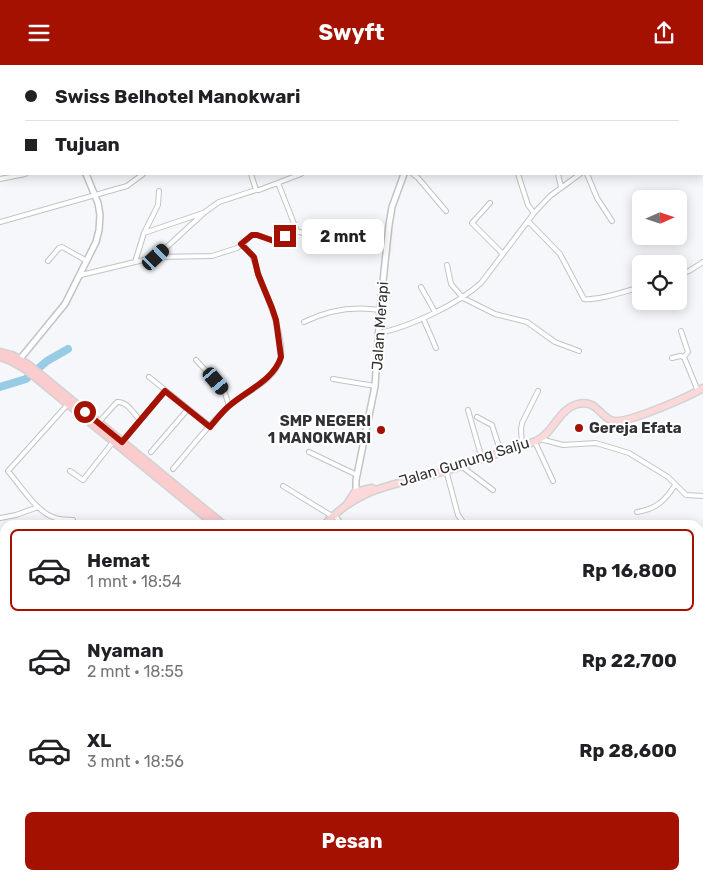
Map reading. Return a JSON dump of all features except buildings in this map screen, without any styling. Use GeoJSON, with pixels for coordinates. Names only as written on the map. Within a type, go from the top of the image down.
{"type":"FeatureCollection","features":[{"type":"Feature","properties":{"kind":"highway"},"geometry":{"type":"LineString","coordinates":[[1,357],[12,355],[20,359],[68,404],[113,442],[217,520]]}},
{"type":"Feature","properties":{"kind":"highway"},"geometry":{"type":"LineString","coordinates":[[1,357],[27,367]]}},
{"type":"Feature","properties":{"kind":"highway"},"geometry":{"type":"LineString","coordinates":[[38,377],[122,442],[149,469],[209,520]]}},
{"type":"Feature","properties":{"kind":"main road","name":"Jalan Gunung Salju"},"geometry":{"type":"LineString","coordinates":[[358,494],[378,487],[446,471],[538,440],[564,411],[580,403],[596,407],[610,420],[621,421],[685,398],[701,390]]}},
{"type":"Feature","properties":{"kind":"main road"},"geometry":{"type":"LineString","coordinates":[[328,520],[358,494]]}},
{"type":"Feature","properties":{"kind":"street"},"geometry":{"type":"LineString","coordinates":[[0,179],[20,175]]}},
{"type":"Feature","properties":{"kind":"street"},"geometry":{"type":"LineString","coordinates":[[20,359],[65,305],[96,242],[100,215],[86,175]]}},
{"type":"Feature","properties":{"kind":"street"},"geometry":{"type":"LineString","coordinates":[[0,222],[127,185],[142,175]]}},
{"type":"Feature","properties":{"kind":"street"},"geometry":{"type":"LineString","coordinates":[[251,175],[256,190]]}},
{"type":"Feature","properties":{"kind":"street"},"geometry":{"type":"LineString","coordinates":[[156,257],[205,212],[219,202],[260,190],[298,175]]}},
{"type":"Feature","properties":{"kind":"street","name":"Jalan Merapi"},"geometry":{"type":"LineString","coordinates":[[358,494],[357,477],[375,386],[388,225],[392,207],[404,175]]}},
{"type":"Feature","properties":{"kind":"street"},"geometry":{"type":"LineString","coordinates":[[414,175],[446,211]]}},
{"type":"Feature","properties":{"kind":"street"},"geometry":{"type":"LineString","coordinates":[[518,175],[528,205],[534,213]]}},
{"type":"Feature","properties":{"kind":"street"},"geometry":{"type":"LineString","coordinates":[[558,175],[561,187]]}},
{"type":"Feature","properties":{"kind":"street"},"geometry":{"type":"LineString","coordinates":[[379,333],[396,330],[463,298],[481,283],[534,213],[561,187],[579,175]]}},
{"type":"Feature","properties":{"kind":"street"},"geometry":{"type":"LineString","coordinates":[[587,175],[597,198],[612,221]]}},
{"type":"Feature","properties":{"kind":"street"},"geometry":{"type":"LineString","coordinates":[[278,183],[297,231]]}},
{"type":"Feature","properties":{"kind":"street"},"geometry":{"type":"LineString","coordinates":[[135,262],[144,233],[158,205],[159,191]]}},
{"type":"Feature","properties":{"kind":"street"},"geometry":{"type":"LineString","coordinates":[[490,203],[472,223],[503,254]]}},
{"type":"Feature","properties":{"kind":"street"},"geometry":{"type":"LineString","coordinates":[[144,233],[205,212]]}},
{"type":"Feature","properties":{"kind":"street"},"geometry":{"type":"LineString","coordinates":[[528,221],[560,254],[584,299],[632,289]]}},
{"type":"Feature","properties":{"kind":"street"},"geometry":{"type":"LineString","coordinates":[[81,275],[166,255],[205,257],[234,250],[252,235],[274,241],[297,231],[313,237],[317,250]]}},
{"type":"Feature","properties":{"kind":"street"},"geometry":{"type":"LineString","coordinates":[[173,469],[229,406],[271,374],[281,357],[276,320],[258,274],[254,257],[241,244]]}},
{"type":"Feature","properties":{"kind":"street"},"geometry":{"type":"LineString","coordinates":[[48,261],[62,247],[87,261]]}},
{"type":"Feature","properties":{"kind":"street"},"geometry":{"type":"LineString","coordinates":[[687,272],[703,262]]}},
{"type":"Feature","properties":{"kind":"street"},"geometry":{"type":"LineString","coordinates":[[447,265],[451,284],[463,298],[503,317],[527,322],[555,342],[579,351]]}},
{"type":"Feature","properties":{"kind":"street"},"geometry":{"type":"LineString","coordinates":[[421,287],[434,312]]}},
{"type":"Feature","properties":{"kind":"street"},"geometry":{"type":"LineString","coordinates":[[304,322],[329,311],[360,308],[380,310]]}},
{"type":"Feature","properties":{"kind":"street"},"geometry":{"type":"LineString","coordinates":[[423,318],[436,348]]}},
{"type":"Feature","properties":{"kind":"street"},"geometry":{"type":"LineString","coordinates":[[672,358],[684,357],[688,352],[681,331]]}},
{"type":"Feature","properties":{"kind":"street"},"geometry":{"type":"LineString","coordinates":[[684,357],[701,390]]}},
{"type":"Feature","properties":{"kind":"street"},"geometry":{"type":"LineString","coordinates":[[196,361],[224,390],[229,406]]}},
{"type":"Feature","properties":{"kind":"street"},"geometry":{"type":"LineString","coordinates":[[149,377],[210,427]]}},
{"type":"Feature","properties":{"kind":"street"},"geometry":{"type":"LineString","coordinates":[[333,379],[375,386]]}},
{"type":"Feature","properties":{"kind":"street"},"geometry":{"type":"LineString","coordinates":[[122,442],[165,391]]}},
{"type":"Feature","properties":{"kind":"street"},"geometry":{"type":"LineString","coordinates":[[522,446],[522,423],[538,391]]}},
{"type":"Feature","properties":{"kind":"street"},"geometry":{"type":"LineString","coordinates":[[98,423],[120,402],[124,403],[140,420]]}},
{"type":"Feature","properties":{"kind":"street"},"geometry":{"type":"LineString","coordinates":[[68,404],[8,471],[38,507],[54,518],[73,520]]}},
{"type":"Feature","properties":{"kind":"street"},"geometry":{"type":"LineString","coordinates":[[151,452],[188,409]]}},
{"type":"Feature","properties":{"kind":"street"},"geometry":{"type":"LineString","coordinates":[[468,410],[482,459]]}},
{"type":"Feature","properties":{"kind":"street"},"geometry":{"type":"LineString","coordinates":[[477,417],[492,425],[501,453]]}},
{"type":"Feature","properties":{"kind":"street"},"geometry":{"type":"LineString","coordinates":[[538,440],[553,481]]}},
{"type":"Feature","properties":{"kind":"street"},"geometry":{"type":"LineString","coordinates":[[538,440],[557,444],[599,443],[633,456],[668,477],[686,495],[703,496]]}},
{"type":"Feature","properties":{"kind":"street"},"geometry":{"type":"LineString","coordinates":[[70,471],[83,480],[113,442]]}},
{"type":"Feature","properties":{"kind":"street"},"geometry":{"type":"LineString","coordinates":[[309,452],[357,477]]}},
{"type":"Feature","properties":{"kind":"street"},"geometry":{"type":"LineString","coordinates":[[461,466],[493,490]]}},
{"type":"Feature","properties":{"kind":"street"},"geometry":{"type":"LineString","coordinates":[[446,471],[460,520]]}},
{"type":"Feature","properties":{"kind":"street"},"geometry":{"type":"LineString","coordinates":[[637,512],[658,506],[668,496],[674,485]]}},
{"type":"Feature","properties":{"kind":"street"},"geometry":{"type":"LineString","coordinates":[[283,486],[333,515],[338,520]]}},
{"type":"Feature","properties":{"kind":"street"},"geometry":{"type":"LineString","coordinates":[[0,518],[16,515],[38,507]]}},
{"type":"Feature","properties":{"kind":"waterway"},"geometry":{"type":"LineString","coordinates":[[0,387],[26,379],[47,361],[68,349]]}},
{"type":"Feature","properties":{"kind":"place","name":"Gereja Efata"},"geometry":{"type":"Point","coordinates":[579,428]}},
{"type":"Feature","properties":{"kind":"place","name":"SMP NEGERI 1 MANOKWARI"},"geometry":{"type":"Point","coordinates":[381,430]}},
{"type":"Feature","properties":{"kind":"route"},"geometry":{"type":"LineString","coordinates":[[85,412],[122,442],[165,391],[210,427],[229,406],[271,374],[281,357],[275,315],[260,280],[254,257],[241,244],[254,234],[274,241],[285,236]]}}]}
